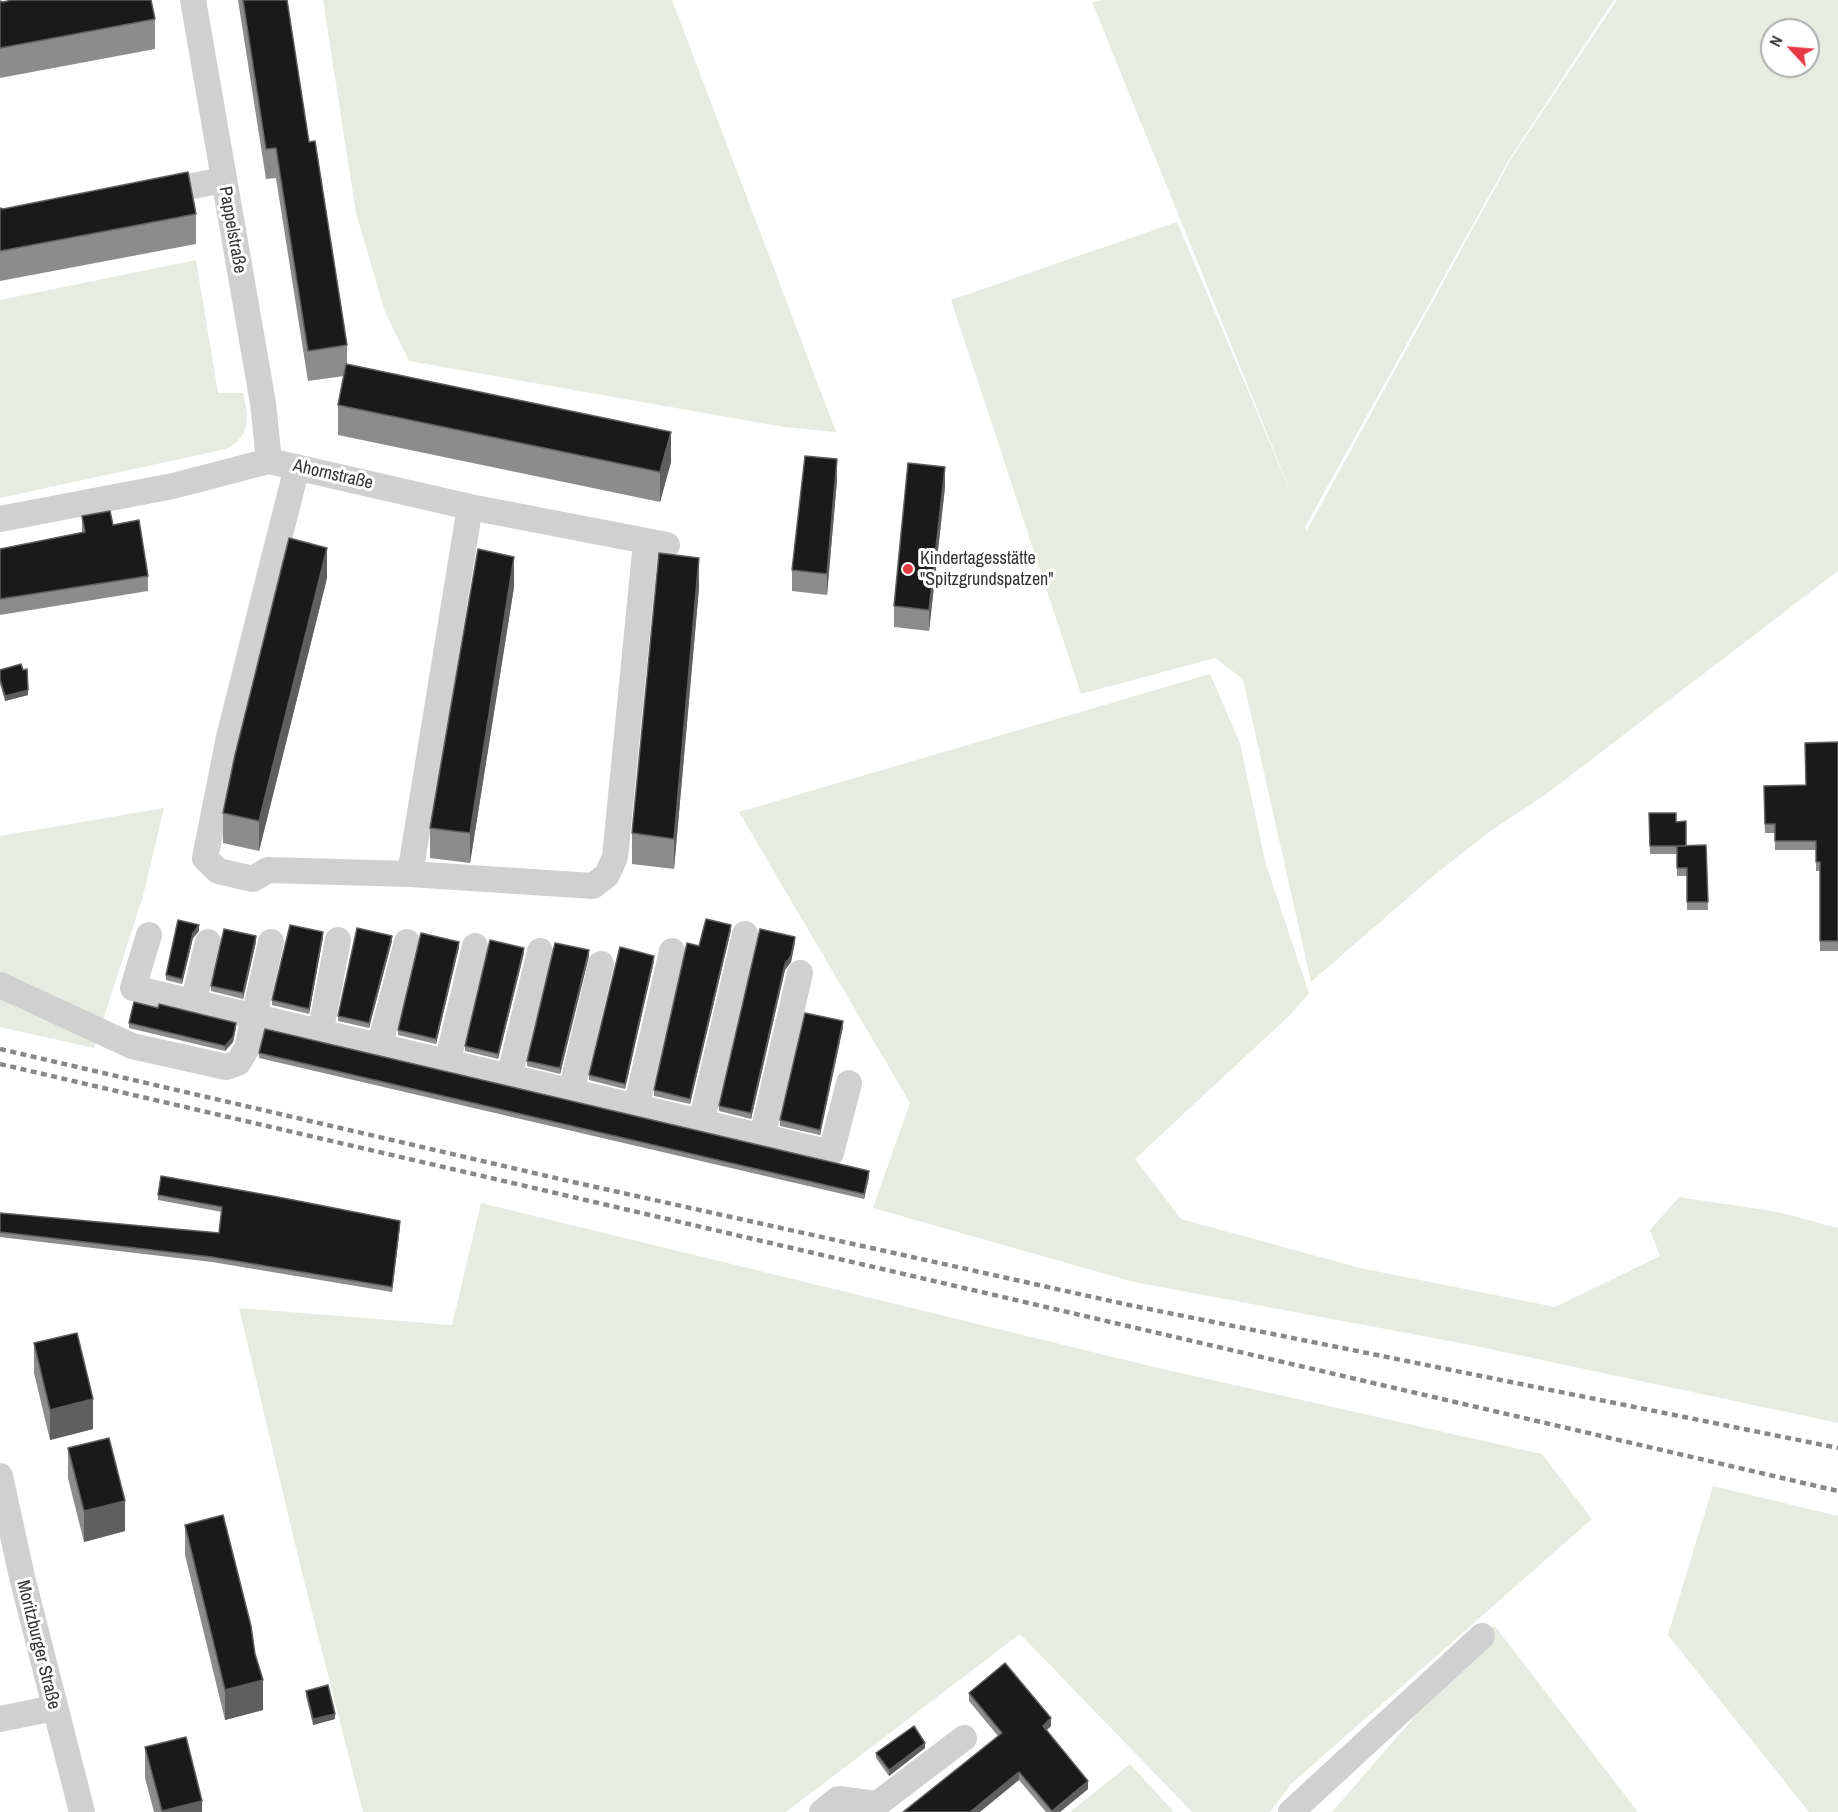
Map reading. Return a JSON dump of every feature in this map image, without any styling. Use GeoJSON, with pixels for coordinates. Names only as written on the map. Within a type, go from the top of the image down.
{"type":"FeatureCollection","features":[{"type":"Feature","properties":{"kind":"street","name":"Pappelstraße"},"geometry":{"type":"LineString","coordinates":[[193,0],[263,403],[269,461]]}},
{"type":"Feature","properties":{"kind":"street"},"geometry":{"type":"LineString","coordinates":[[129,198],[223,180]]}},
{"type":"Feature","properties":{"kind":"street","name":"Ahornstraße"},"geometry":{"type":"LineString","coordinates":[[0,519],[173,486],[269,461],[470,507],[656,544],[615,857],[607,875],[593,886],[410,874]]}},
{"type":"Feature","properties":{"kind":"street"},"geometry":{"type":"LineString","coordinates":[[297,467],[229,737],[204,858],[218,871],[253,879],[268,870],[410,874],[470,507]]}},
{"type":"Feature","properties":{"kind":"street"},"geometry":{"type":"LineString","coordinates":[[702,1123],[745,934]]}},
{"type":"Feature","properties":{"kind":"street"},"geometry":{"type":"LineString","coordinates":[[149,935],[133,988],[255,1019],[831,1153],[849,1083]]}},
{"type":"Feature","properties":{"kind":"street"},"geometry":{"type":"LineString","coordinates":[[320,1034],[338,940]]}},
{"type":"Feature","properties":{"kind":"street"},"geometry":{"type":"LineString","coordinates":[[193,1003],[208,942]]}},
{"type":"Feature","properties":{"kind":"street"},"geometry":{"type":"LineString","coordinates":[[0,985],[14,989],[97,1032],[132,1046],[226,1067],[238,1063],[247,1048],[271,942]]}},
{"type":"Feature","properties":{"kind":"street"},"geometry":{"type":"LineString","coordinates":[[379,1048],[407,942]]}},
{"type":"Feature","properties":{"kind":"street"},"geometry":{"type":"LineString","coordinates":[[447,1064],[475,946]]}},
{"type":"Feature","properties":{"kind":"street"},"geometry":{"type":"LineString","coordinates":[[509,1078],[540,951]]}},
{"type":"Feature","properties":{"kind":"street"},"geometry":{"type":"LineString","coordinates":[[636,1108],[672,951]]}},
{"type":"Feature","properties":{"kind":"street"},"geometry":{"type":"LineString","coordinates":[[571,1092],[600,964]]}},
{"type":"Feature","properties":{"kind":"street"},"geometry":{"type":"LineString","coordinates":[[762,1137],[800,973]]}},
{"type":"Feature","properties":{"kind":"street","name":"Moritzburger Straße"},"geometry":{"type":"LineString","coordinates":[[0,1476],[54,1708],[82,1812]]}},
{"type":"Feature","properties":{"kind":"street"},"geometry":{"type":"LineString","coordinates":[[1291,1812],[1482,1636]]}},
{"type":"Feature","properties":{"kind":"street"},"geometry":{"type":"LineString","coordinates":[[0,1719],[54,1708]]}},
{"type":"Feature","properties":{"kind":"street"},"geometry":{"type":"LineString","coordinates":[[822,1812],[838,1799],[877,1804],[964,1738]]}},
{"type":"Feature","properties":{"kind":"shaded area"},"geometry":{"type":"Polygon","coordinates":[[[323,0],[672,0],[836,432],[784,427],[409,361],[385,312],[356,213],[323,0]]]}},
{"type":"Feature","properties":{"kind":"shaded area"},"geometry":{"type":"Polygon","coordinates":[[[1101,0],[1614,0],[1510,158],[1305,527],[1307,530],[1511,159],[1617,0],[1838,0],[1838,571],[1545,795],[1489,832],[1433,876],[1311,982],[1243,679],[1215,658],[1081,694],[951,300],[1177,222],[1299,512],[1092,2],[1101,0]]]}},
{"type":"Feature","properties":{"kind":"shaded area"},"geometry":{"type":"Polygon","coordinates":[[[196,260],[218,393],[243,393],[247,418],[240,438],[226,449],[0,498],[0,300],[196,260]]]}},
{"type":"Feature","properties":{"kind":"shaded area"},"geometry":{"type":"Polygon","coordinates":[[[1210,674],[1240,743],[1265,861],[1309,993],[1290,1015],[1135,1159],[1181,1219],[1360,1268],[1555,1307],[1660,1256],[1650,1230],[1679,1197],[1778,1212],[1838,1228],[1838,1423],[1471,1345],[1134,1282],[873,1208],[910,1103],[739,812],[1210,674]]]}},
{"type":"Feature","properties":{"kind":"shaded area"},"geometry":{"type":"Polygon","coordinates":[[[164,808],[143,896],[94,1048],[0,1027],[0,836],[164,808]]]}},
{"type":"Feature","properties":{"kind":"shaded area"},"geometry":{"type":"Polygon","coordinates":[[[481,1203],[1150,1366],[1542,1454],[1592,1519],[1291,1784],[1270,1812],[1192,1812],[1020,1634],[786,1812],[363,1812],[302,1573],[239,1308],[452,1325],[481,1203]]]}},
{"type":"Feature","properties":{"kind":"shaded area"},"geometry":{"type":"Polygon","coordinates":[[[1713,1486],[1838,1516],[1838,1812],[1809,1812],[1668,1635],[1713,1486]]]}},
{"type":"Feature","properties":{"kind":"shaded area"},"geometry":{"type":"Polygon","coordinates":[[[1494,1625],[1638,1812],[1332,1812],[1494,1625]]]}},
{"type":"Feature","properties":{"kind":"shaded area"},"geometry":{"type":"Polygon","coordinates":[[[1130,1764],[1174,1812],[1070,1812],[1130,1764]]]}},
{"type":"Feature","properties":{"kind":"building"},"geometry":{"type":"Polygon","coordinates":[[[151,0],[155,19],[0,48],[0,1],[151,0]]]}},
{"type":"Feature","properties":{"kind":"building"},"geometry":{"type":"Polygon","coordinates":[[[243,0],[287,0],[309,142],[315,141],[347,345],[308,351],[276,148],[266,149],[243,0]]]}},
{"type":"Feature","properties":{"kind":"building"},"geometry":{"type":"Polygon","coordinates":[[[188,172],[196,214],[0,251],[0,208],[188,172]]]}},
{"type":"Feature","properties":{"kind":"building"},"geometry":{"type":"Polygon","coordinates":[[[346,364],[671,432],[660,472],[338,405],[346,364]]]}},
{"type":"Feature","properties":{"kind":"building"},"geometry":{"type":"Polygon","coordinates":[[[805,456],[837,459],[827,574],[792,570],[805,456]]]}},
{"type":"Feature","properties":{"kind":"building"},"geometry":{"type":"Polygon","coordinates":[[[908,463],[945,467],[929,610],[894,606],[908,463]]]}},
{"type":"Feature","properties":{"kind":"building"},"geometry":{"type":"Polygon","coordinates":[[[110,511],[113,525],[139,520],[148,576],[0,599],[0,549],[85,532],[82,516],[110,511]]]}},
{"type":"Feature","properties":{"kind":"building"},"geometry":{"type":"Polygon","coordinates":[[[289,538],[327,548],[259,821],[223,813],[235,755],[289,538]]]}},
{"type":"Feature","properties":{"kind":"building"},"geometry":{"type":"Polygon","coordinates":[[[478,549],[514,557],[470,833],[430,828],[478,549]]]}},
{"type":"Feature","properties":{"kind":"building"},"geometry":{"type":"Polygon","coordinates":[[[659,553],[699,558],[674,839],[632,833],[659,553]]]}},
{"type":"Feature","properties":{"kind":"building"},"geometry":{"type":"Polygon","coordinates":[[[21,664],[23,670],[27,669],[28,690],[5,696],[0,670],[21,664]]]}},
{"type":"Feature","properties":{"kind":"building"},"geometry":{"type":"Polygon","coordinates":[[[1838,742],[1838,941],[1820,941],[1820,862],[1816,862],[1816,841],[1775,841],[1775,824],[1765,824],[1764,786],[1806,785],[1805,743],[1838,742]]]}},
{"type":"Feature","properties":{"kind":"building"},"geometry":{"type":"Polygon","coordinates":[[[1649,813],[1676,813],[1676,822],[1686,821],[1686,846],[1650,846],[1649,813]]]}},
{"type":"Feature","properties":{"kind":"building"},"geometry":{"type":"Polygon","coordinates":[[[1706,845],[1708,902],[1687,902],[1687,868],[1677,868],[1677,846],[1706,845]]]}},
{"type":"Feature","properties":{"kind":"building"},"geometry":{"type":"Polygon","coordinates":[[[706,919],[731,925],[690,1099],[654,1090],[687,943],[699,946],[706,919]]]}},
{"type":"Feature","properties":{"kind":"building"},"geometry":{"type":"Polygon","coordinates":[[[178,920],[199,925],[193,933],[182,979],[166,975],[178,920]]]}},
{"type":"Feature","properties":{"kind":"building"},"geometry":{"type":"Polygon","coordinates":[[[290,925],[323,932],[309,1009],[272,1000],[290,925]]]}},
{"type":"Feature","properties":{"kind":"building"},"geometry":{"type":"Polygon","coordinates":[[[357,928],[392,936],[369,1023],[338,1016],[357,928]]]}},
{"type":"Feature","properties":{"kind":"building"},"geometry":{"type":"Polygon","coordinates":[[[224,929],[256,936],[243,993],[211,986],[224,929]]]}},
{"type":"Feature","properties":{"kind":"building"},"geometry":{"type":"Polygon","coordinates":[[[760,929],[795,937],[791,956],[785,964],[751,1113],[719,1106],[760,929]]]}},
{"type":"Feature","properties":{"kind":"building"},"geometry":{"type":"Polygon","coordinates":[[[421,933],[459,942],[436,1039],[398,1030],[421,933]]]}},
{"type":"Feature","properties":{"kind":"building"},"geometry":{"type":"Polygon","coordinates":[[[490,940],[524,948],[498,1054],[465,1046],[490,940]]]}},
{"type":"Feature","properties":{"kind":"building"},"geometry":{"type":"Polygon","coordinates":[[[555,943],[589,950],[560,1068],[527,1061],[555,943]]]}},
{"type":"Feature","properties":{"kind":"building"},"geometry":{"type":"Polygon","coordinates":[[[620,947],[654,956],[625,1084],[589,1075],[620,947]]]}},
{"type":"Feature","properties":{"kind":"building"},"geometry":{"type":"Polygon","coordinates":[[[134,1002],[158,1008],[159,1004],[236,1023],[233,1037],[225,1046],[129,1023],[134,1002]]]}},
{"type":"Feature","properties":{"kind":"building"},"geometry":{"type":"Polygon","coordinates":[[[805,1013],[843,1021],[820,1130],[780,1120],[805,1013]]]}},
{"type":"Feature","properties":{"kind":"building"},"geometry":{"type":"Polygon","coordinates":[[[265,1029],[869,1171],[864,1194],[259,1053],[265,1029]]]}},
{"type":"Feature","properties":{"kind":"building"},"geometry":{"type":"Polygon","coordinates":[[[161,1176],[400,1221],[392,1287],[212,1257],[0,1232],[0,1213],[219,1233],[222,1207],[158,1195],[161,1176]]]}},
{"type":"Feature","properties":{"kind":"building"},"geometry":{"type":"Polygon","coordinates":[[[77,1333],[93,1399],[50,1410],[34,1343],[77,1333]]]}},
{"type":"Feature","properties":{"kind":"building"},"geometry":{"type":"Polygon","coordinates":[[[109,1438],[125,1501],[84,1511],[68,1448],[109,1438]]]}},
{"type":"Feature","properties":{"kind":"building"},"geometry":{"type":"Polygon","coordinates":[[[223,1515],[263,1680],[225,1690],[185,1525],[223,1515]]]}},
{"type":"Feature","properties":{"kind":"building"},"geometry":{"type":"Polygon","coordinates":[[[1005,1663],[1051,1718],[1043,1726],[1088,1781],[1052,1811],[1019,1772],[970,1812],[903,1812],[1002,1733],[969,1693],[1005,1663]]]}},
{"type":"Feature","properties":{"kind":"building"},"geometry":{"type":"Polygon","coordinates":[[[328,1685],[335,1714],[313,1719],[306,1691],[328,1685]]]}},
{"type":"Feature","properties":{"kind":"building"},"geometry":{"type":"Polygon","coordinates":[[[914,1726],[925,1743],[889,1770],[876,1753],[914,1726]]]}},
{"type":"Feature","properties":{"kind":"building"},"geometry":{"type":"Polygon","coordinates":[[[186,1737],[202,1801],[162,1811],[145,1747],[186,1737]]]}},
{"type":"Feature","properties":{"kind":"railway"},"geometry":{"type":"LineString","coordinates":[[0,1049],[564,1180],[1129,1305],[1838,1448]]}},
{"type":"Feature","properties":{"kind":"railway"},"geometry":{"type":"LineString","coordinates":[[0,1064],[1838,1491]]}},
{"type":"Feature","properties":{"kind":"place","name":"Kindertagesstätte \"Spitzgrundspatzen\""},"geometry":{"type":"Point","coordinates":[908,569]}}]}
